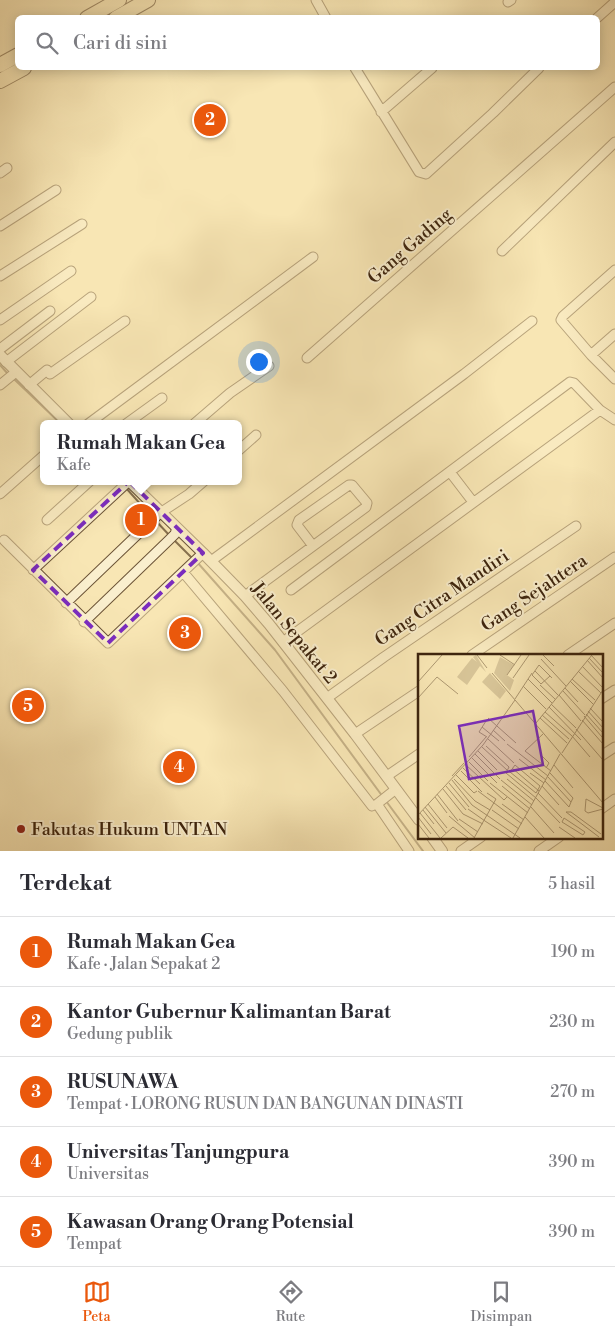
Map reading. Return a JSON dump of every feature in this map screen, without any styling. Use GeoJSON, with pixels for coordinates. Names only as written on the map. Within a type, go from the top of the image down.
{"type":"FeatureCollection","features":[{"type":"Feature","properties":{"kind":"highway"},"geometry":{"type":"LineString","coordinates":[[92,15],[118,0]]}},
{"type":"Feature","properties":{"kind":"highway"},"geometry":{"type":"LineString","coordinates":[[121,15],[148,0]]}},
{"type":"Feature","properties":{"kind":"highway"},"geometry":{"type":"LineString","coordinates":[[0,65],[15,57]]}},
{"type":"Feature","properties":{"kind":"highway"},"geometry":{"type":"LineString","coordinates":[[0,81],[20,70]]}},
{"type":"Feature","properties":{"kind":"street"},"geometry":{"type":"LineString","coordinates":[[316,0],[324,15]]}},
{"type":"Feature","properties":{"kind":"street"},"geometry":{"type":"LineString","coordinates":[[600,15],[615,2]]}},
{"type":"Feature","properties":{"kind":"street"},"geometry":{"type":"LineString","coordinates":[[356,70],[418,172],[426,174],[537,70]]}},
{"type":"Feature","properties":{"kind":"street"},"geometry":{"type":"LineString","coordinates":[[381,112],[430,70]]}},
{"type":"Feature","properties":{"kind":"street","name":"Gang Gading"},"geometry":{"type":"LineString","coordinates":[[307,358],[615,87]]}},
{"type":"Feature","properties":{"kind":"street"},"geometry":{"type":"LineString","coordinates":[[502,251],[615,142]]}},
{"type":"Feature","properties":{"kind":"street"},"geometry":{"type":"LineString","coordinates":[[0,226],[56,190]]}},
{"type":"Feature","properties":{"kind":"street"},"geometry":{"type":"LineString","coordinates":[[0,276],[82,224]]}},
{"type":"Feature","properties":{"kind":"street"},"geometry":{"type":"LineString","coordinates":[[93,420],[312,257]]}},
{"type":"Feature","properties":{"kind":"street"},"geometry":{"type":"LineString","coordinates":[[615,270],[563,316],[561,320],[591,355],[615,379]]}},
{"type":"Feature","properties":{"kind":"street"},"geometry":{"type":"LineString","coordinates":[[0,320],[71,271]]}},
{"type":"Feature","properties":{"kind":"street"},"geometry":{"type":"LineString","coordinates":[[64,420],[29,385],[9,378],[3,358],[91,297]]}},
{"type":"Feature","properties":{"kind":"street"},"geometry":{"type":"LineString","coordinates":[[0,349],[50,311]]}},
{"type":"Feature","properties":{"kind":"street"},"geometry":{"type":"LineString","coordinates":[[29,385],[47,370],[50,374],[125,321]]}},
{"type":"Feature","properties":{"kind":"street"},"geometry":{"type":"LineString","coordinates":[[4,540],[84,622],[108,643],[183,572],[201,558],[464,374],[532,321]]}},
{"type":"Feature","properties":{"kind":"street"},"geometry":{"type":"LineString","coordinates":[[591,355],[615,334]]}},
{"type":"Feature","properties":{"kind":"street"},"geometry":{"type":"LineString","coordinates":[[199,420],[230,393],[269,366]]}},
{"type":"Feature","properties":{"kind":"street"},"geometry":{"type":"LineString","coordinates":[[291,590],[570,382],[574,383],[600,410],[615,420]]}},
{"type":"Feature","properties":{"kind":"street"},"geometry":{"type":"LineString","coordinates":[[132,420],[162,398]]}},
{"type":"Feature","properties":{"kind":"street"},"geometry":{"type":"LineString","coordinates":[[283,642],[600,410]]}},
{"type":"Feature","properties":{"kind":"street"},"geometry":{"type":"LineString","coordinates":[[242,448],[256,436]]}},
{"type":"Feature","properties":{"kind":"street"},"geometry":{"type":"LineString","coordinates":[[0,494],[40,459]]}},
{"type":"Feature","properties":{"kind":"street"},"geometry":{"type":"LineString","coordinates":[[450,472],[473,502]]}},
{"type":"Feature","properties":{"kind":"street"},"geometry":{"type":"LineString","coordinates":[[47,520],[86,485]]}},
{"type":"Feature","properties":{"kind":"street"},"geometry":{"type":"LineString","coordinates":[[34,570],[125,485]]}},
{"type":"Feature","properties":{"kind":"street","name":"Jalan Sepakat 2"},"geometry":{"type":"LineString","coordinates":[[125,485],[159,514],[174,534],[245,596],[387,776],[393,792],[418,819]]}},
{"type":"Feature","properties":{"kind":"street"},"geometry":{"type":"LineString","coordinates":[[66,603],[159,514],[199,485]]}},
{"type":"Feature","properties":{"kind":"street"},"geometry":{"type":"LineString","coordinates":[[245,596],[313,546],[366,507],[367,503],[352,485],[349,485],[299,520],[297,525],[313,546]]}},
{"type":"Feature","properties":{"kind":"street","name":"Gang Citra Mandiri"},"geometry":{"type":"LineString","coordinates":[[326,698],[576,526]]}},
{"type":"Feature","properties":{"kind":"street"},"geometry":{"type":"LineString","coordinates":[[84,622],[174,534]]}},
{"type":"Feature","properties":{"kind":"street","name":"Gang Sejahtera"},"geometry":{"type":"LineString","coordinates":[[473,654],[615,557]]}},
{"type":"Feature","properties":{"kind":"street"},"geometry":{"type":"LineString","coordinates":[[183,572],[377,804],[409,851]]}},
{"type":"Feature","properties":{"kind":"street"},"geometry":{"type":"LineString","coordinates":[[569,654],[615,623]]}},
{"type":"Feature","properties":{"kind":"street"},"geometry":{"type":"LineString","coordinates":[[602,698],[615,690]]}},
{"type":"Feature","properties":{"kind":"street"},"geometry":{"type":"LineString","coordinates":[[355,734],[418,692]]}},
{"type":"Feature","properties":{"kind":"street"},"geometry":{"type":"LineString","coordinates":[[602,755],[615,747]]}},
{"type":"Feature","properties":{"kind":"street"},"geometry":{"type":"LineString","coordinates":[[387,776],[418,755]]}},
{"type":"Feature","properties":{"kind":"street"},"geometry":{"type":"LineString","coordinates":[[376,804],[393,792]]}},
{"type":"Feature","properties":{"kind":"street"},"geometry":{"type":"LineString","coordinates":[[602,807],[615,799]]}},
{"type":"Feature","properties":{"kind":"street"},"geometry":{"type":"LineString","coordinates":[[433,838],[442,851]]}},
{"type":"Feature","properties":{"kind":"street"},"geometry":{"type":"LineString","coordinates":[[461,851],[480,838]]}},
{"type":"Feature","properties":{"kind":"street"},"geometry":{"type":"LineString","coordinates":[[539,851],[558,838]]}},
{"type":"Feature","properties":{"kind":"highlighted area"},"geometry":{"type":"Polygon","coordinates":[[[129,481],[203,553],[108,643],[33,570],[129,481]]]}},
{"type":"Feature","properties":{"kind":"waterway"},"geometry":{"type":"LineString","coordinates":[[0,365],[8,374]]}},
{"type":"Feature","properties":{"kind":"waterway"},"geometry":{"type":"LineString","coordinates":[[14,379],[57,420]]}},
{"type":"Feature","properties":{"kind":"waterway"},"geometry":{"type":"LineString","coordinates":[[126,488],[151,516]]}},
{"type":"Feature","properties":{"kind":"waterway"},"geometry":{"type":"LineString","coordinates":[[156,521],[170,536]]}},
{"type":"Feature","properties":{"kind":"waterway"},"geometry":{"type":"LineString","coordinates":[[173,539],[193,559]]}},
{"type":"Feature","properties":{"kind":"waterway"},"geometry":{"type":"LineString","coordinates":[[197,562],[275,650],[383,797]]}},
{"type":"Feature","properties":{"kind":"waterway"},"geometry":{"type":"LineString","coordinates":[[386,801],[423,851]]}},
{"type":"Feature","properties":{"kind":"place","name":"Kantor Gubernur Kalimantan Barat"},"geometry":{"type":"Point","coordinates":[210,120]}},
{"type":"Feature","properties":{"kind":"place","name":"Rumah Makan Gea"},"geometry":{"type":"Point","coordinates":[141,520]}},
{"type":"Feature","properties":{"kind":"place","name":"RUSUNAWA"},"geometry":{"type":"Point","coordinates":[185,633]}},
{"type":"Feature","properties":{"kind":"place","name":"Kawasan Orang Orang Potensial"},"geometry":{"type":"Point","coordinates":[28,706]}},
{"type":"Feature","properties":{"kind":"place","name":"Universitas Tanjungpura"},"geometry":{"type":"Point","coordinates":[179,767]}},
{"type":"Feature","properties":{"kind":"place","name":"Fakutas Hukum UNTAN"},"geometry":{"type":"Point","coordinates":[21,829]}}]}
